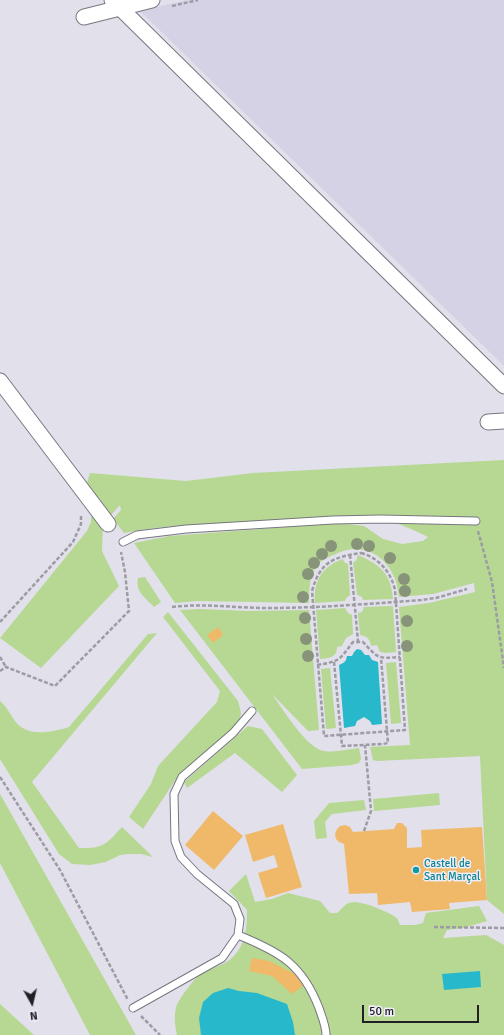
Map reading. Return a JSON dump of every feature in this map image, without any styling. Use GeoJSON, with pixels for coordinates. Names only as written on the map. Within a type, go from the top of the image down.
{"type":"FeatureCollection","features":[{"type":"Feature","properties":{"kind":"street"},"geometry":{"type":"LineString","coordinates":[[84,17],[116,4],[152,0]]}},
{"type":"Feature","properties":{"kind":"street"},"geometry":{"type":"LineString","coordinates":[[116,4],[504,386]]}},
{"type":"Feature","properties":{"kind":"street"},"geometry":{"type":"LineString","coordinates":[[0,380],[108,524]]}},
{"type":"Feature","properties":{"kind":"street"},"geometry":{"type":"LineString","coordinates":[[488,422],[504,421]]}},
{"type":"Feature","properties":{"kind":"lane"},"geometry":{"type":"LineString","coordinates":[[121,544],[137,535],[186,529],[317,521],[380,519],[476,521]]}},
{"type":"Feature","properties":{"kind":"lane"},"geometry":{"type":"LineString","coordinates":[[132,1008],[222,958],[238,935],[240,919],[234,904],[197,874],[181,857],[175,841],[174,794],[182,777],[233,733],[252,711]]}},
{"type":"Feature","properties":{"kind":"lane"},"geometry":{"type":"LineString","coordinates":[[238,935],[264,946],[280,955],[301,973],[313,994],[326,1028],[326,1035]]}},
{"type":"Feature","properties":{"kind":"path"},"geometry":{"type":"LineString","coordinates":[[172,6],[198,0]]}},
{"type":"Feature","properties":{"kind":"path"},"geometry":{"type":"LineString","coordinates":[[0,622],[73,542],[81,524],[82,490]]}},
{"type":"Feature","properties":{"kind":"path"},"geometry":{"type":"LineString","coordinates":[[476,521],[492,582],[504,668]]}},
{"type":"Feature","properties":{"kind":"path"},"geometry":{"type":"LineString","coordinates":[[0,657],[6,667],[55,686],[129,611],[121,544]]}},
{"type":"Feature","properties":{"kind":"path"},"geometry":{"type":"LineString","coordinates":[[361,554],[370,556],[387,571],[392,579],[396,602],[405,730],[324,736],[312,591],[319,572],[328,563],[339,557],[361,554]]}},
{"type":"Feature","properties":{"kind":"path"},"geometry":{"type":"LineString","coordinates":[[350,555],[358,641]]}},
{"type":"Feature","properties":{"kind":"path"},"geometry":{"type":"LineString","coordinates":[[172,607],[187,605],[264,608],[313,607],[396,602],[436,598],[467,589]]}},
{"type":"Feature","properties":{"kind":"path"},"geometry":{"type":"LineString","coordinates":[[317,665],[334,662],[340,659],[353,642],[358,641],[363,642],[375,655],[381,658],[400,657]]}},
{"type":"Feature","properties":{"kind":"path"},"geometry":{"type":"LineString","coordinates":[[334,662],[342,746],[365,745],[388,743],[381,658]]}},
{"type":"Feature","properties":{"kind":"path"},"geometry":{"type":"LineString","coordinates":[[0,671],[6,667]]}},
{"type":"Feature","properties":{"kind":"path"},"geometry":{"type":"LineString","coordinates":[[364,831],[371,811],[365,745]]}},
{"type":"Feature","properties":{"kind":"path"},"geometry":{"type":"LineString","coordinates":[[0,777],[60,870],[132,1008],[160,1035]]}},
{"type":"Feature","properties":{"kind":"path"},"geometry":{"type":"LineString","coordinates":[[434,927],[504,928]]}},
{"type":"Feature","properties":{"kind":"shaded area"},"geometry":{"type":"Polygon","coordinates":[[[186,0],[504,0],[504,366],[140,11],[186,0]]]}},
{"type":"Feature","properties":{"kind":"green space"},"geometry":{"type":"Polygon","coordinates":[[[504,460],[504,914],[487,900],[480,756],[377,761],[373,760],[370,747],[410,745],[399,607],[429,603],[475,592],[474,583],[433,594],[399,597],[395,579],[386,563],[372,553],[356,549],[338,553],[324,559],[317,565],[312,574],[309,589],[309,603],[197,601],[175,603],[134,543],[170,536],[338,523],[364,526],[383,539],[402,544],[423,541],[428,537],[392,522],[349,516],[192,525],[124,533],[113,519],[121,510],[120,505],[103,524],[102,551],[119,586],[41,668],[0,638],[87,531],[91,522],[91,505],[87,483],[90,473],[186,481],[253,473],[504,460]]]}},
{"type":"Feature","properties":{"kind":"green space"},"geometry":{"type":"Polygon","coordinates":[[[358,555],[373,563],[383,571],[390,583],[393,599],[363,600],[362,597],[357,595],[353,562],[356,561],[358,555]]]}},
{"type":"Feature","properties":{"kind":"green space"},"geometry":{"type":"Polygon","coordinates":[[[343,559],[344,562],[348,564],[350,595],[345,601],[315,603],[317,582],[320,576],[329,566],[343,559]]]}},
{"type":"Feature","properties":{"kind":"green space"},"geometry":{"type":"Polygon","coordinates":[[[145,577],[161,602],[154,607],[142,594],[138,587],[138,578],[145,577]]]}},
{"type":"Feature","properties":{"kind":"green space"},"geometry":{"type":"Polygon","coordinates":[[[393,606],[396,652],[380,652],[377,645],[371,646],[368,638],[360,635],[358,613],[362,612],[364,607],[393,606]]]}},
{"type":"Feature","properties":{"kind":"green space"},"geometry":{"type":"Polygon","coordinates":[[[345,608],[348,613],[352,615],[353,634],[346,638],[342,646],[337,647],[336,653],[332,657],[320,659],[316,610],[345,608]]]}},
{"type":"Feature","properties":{"kind":"green space"},"geometry":{"type":"Polygon","coordinates":[[[200,609],[249,611],[309,610],[319,730],[308,731],[272,694],[295,727],[317,749],[324,751],[337,751],[359,748],[361,759],[359,763],[352,765],[302,769],[180,610],[200,609]]]}},
{"type":"Feature","properties":{"kind":"green space"},"geometry":{"type":"Polygon","coordinates":[[[168,612],[238,701],[241,713],[239,723],[178,776],[143,829],[129,817],[151,784],[158,766],[217,702],[220,691],[163,617],[168,612]]]}},
{"type":"Feature","properties":{"kind":"green space"},"geometry":{"type":"Polygon","coordinates":[[[157,633],[32,782],[79,848],[94,848],[104,844],[122,827],[153,857],[141,854],[128,854],[120,855],[106,862],[90,865],[72,864],[59,854],[0,759],[0,701],[7,708],[15,721],[26,730],[33,732],[48,732],[69,727],[148,634],[157,633]]]}},
{"type":"Feature","properties":{"kind":"green space"},"geometry":{"type":"Polygon","coordinates":[[[396,662],[401,723],[391,724],[386,663],[396,662]]]}},
{"type":"Feature","properties":{"kind":"green space"},"geometry":{"type":"Polygon","coordinates":[[[330,668],[336,728],[326,729],[321,669],[330,668]]]}},
{"type":"Feature","properties":{"kind":"green space"},"geometry":{"type":"Polygon","coordinates":[[[248,726],[262,729],[297,775],[282,792],[235,753],[187,788],[184,782],[248,726]]]}},
{"type":"Feature","properties":{"kind":"green space"},"geometry":{"type":"Polygon","coordinates":[[[439,793],[440,805],[374,811],[373,799],[439,793]]]}},
{"type":"Feature","properties":{"kind":"green space"},"geometry":{"type":"Polygon","coordinates":[[[0,794],[136,1035],[90,1035],[0,863],[0,794]]]}},
{"type":"Feature","properties":{"kind":"green space"},"geometry":{"type":"Polygon","coordinates":[[[364,800],[366,810],[332,814],[325,822],[327,838],[316,839],[314,821],[329,803],[364,800]]]}},
{"type":"Feature","properties":{"kind":"green space"},"geometry":{"type":"Polygon","coordinates":[[[246,874],[255,902],[272,899],[288,893],[320,901],[330,913],[337,913],[349,903],[354,902],[367,904],[393,915],[397,918],[400,925],[415,925],[423,923],[426,913],[479,906],[487,921],[463,928],[447,930],[443,938],[486,935],[504,945],[504,1035],[177,1035],[175,1011],[185,992],[197,977],[206,971],[230,960],[241,946],[246,929],[247,910],[229,891],[246,874]]]}},
{"type":"Feature","properties":{"kind":"green space"},"geometry":{"type":"Polygon","coordinates":[[[0,1004],[34,1035],[0,1035],[0,1004]]]}},
{"type":"Feature","properties":{"kind":"water"},"geometry":{"type":"Polygon","coordinates":[[[357,649],[361,650],[365,655],[369,655],[372,660],[378,662],[382,724],[372,725],[370,721],[364,717],[357,721],[355,726],[344,728],[339,665],[346,660],[347,656],[352,656],[357,649]]]}},
{"type":"Feature","properties":{"kind":"water"},"geometry":{"type":"Polygon","coordinates":[[[480,971],[481,987],[444,990],[442,974],[480,971]]]}},
{"type":"Feature","properties":{"kind":"water"},"geometry":{"type":"Polygon","coordinates":[[[228,988],[257,993],[287,1004],[293,1022],[295,1035],[201,1035],[199,1018],[203,1002],[213,993],[228,988]]]}},
{"type":"Feature","properties":{"kind":"building"},"geometry":{"type":"Polygon","coordinates":[[[218,627],[223,635],[213,643],[207,635],[218,627]]]}},
{"type":"Feature","properties":{"kind":"building"},"geometry":{"type":"Polygon","coordinates":[[[213,811],[243,836],[214,870],[185,845],[213,811]]]}},
{"type":"Feature","properties":{"kind":"building","name":"Castell de Sant Marçal"},"geometry":{"type":"Polygon","coordinates":[[[397,823],[402,823],[407,828],[407,848],[422,847],[421,830],[482,827],[487,900],[449,903],[450,909],[412,912],[410,902],[378,905],[377,893],[349,894],[344,844],[336,839],[335,834],[337,829],[340,826],[345,825],[350,827],[353,832],[394,829],[397,823]]]}},
{"type":"Feature","properties":{"kind":"building"},"geometry":{"type":"Polygon","coordinates":[[[283,824],[302,887],[266,898],[258,873],[278,867],[274,855],[253,862],[245,835],[283,824]]]}},
{"type":"Feature","properties":{"kind":"building"},"geometry":{"type":"Polygon","coordinates":[[[252,958],[269,961],[297,975],[303,986],[292,994],[272,976],[249,971],[252,958]]]}},
{"type":"Feature","properties":{"kind":"place","name":"Castell de Sant Marçal"},"geometry":{"type":"Point","coordinates":[416,870]}}]}
